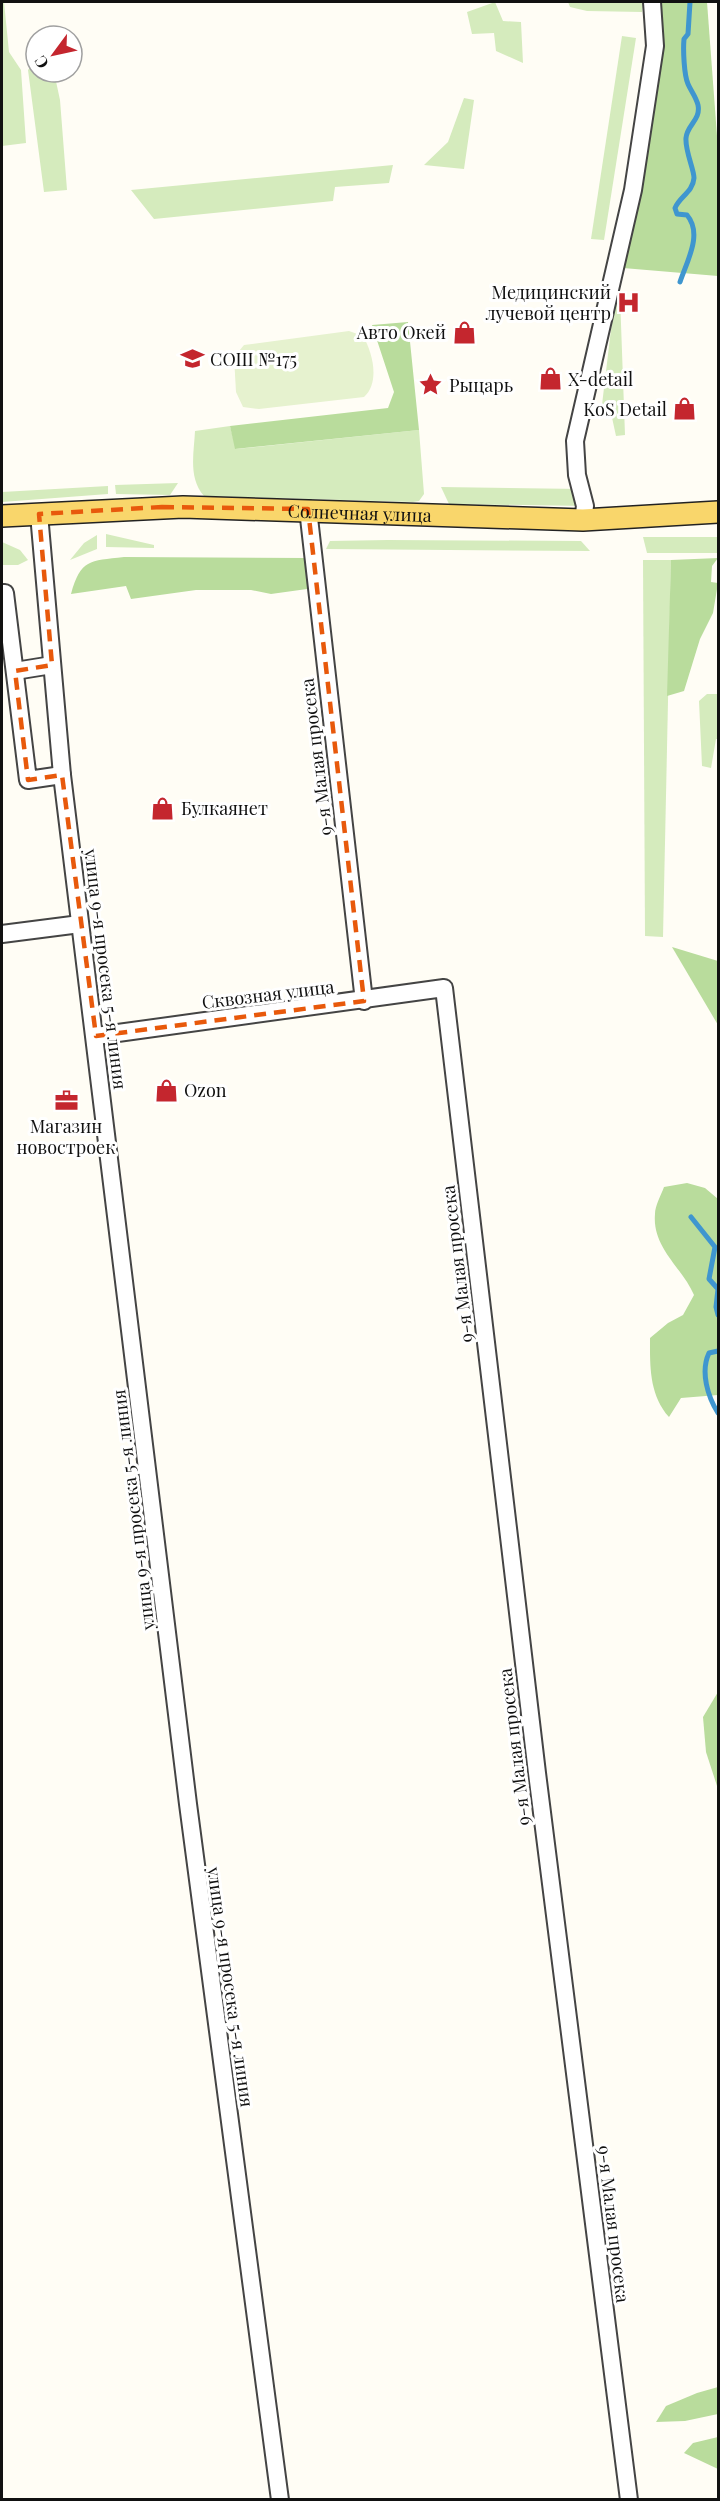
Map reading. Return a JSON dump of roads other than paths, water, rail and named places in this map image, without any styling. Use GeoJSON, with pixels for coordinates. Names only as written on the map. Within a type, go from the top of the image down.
{"type":"FeatureCollection","features":[{"type":"Feature","properties":{"kind":"main road","name":"Солнечная улица"},"geometry":{"type":"LineString","coordinates":[[2,516],[172,507],[308,509],[583,520],[718,512]]}},
{"type":"Feature","properties":{"kind":"street"},"geometry":{"type":"LineString","coordinates":[[583,520],[585,506],[577,475],[575,441],[633,190],[655,46],[652,2]]}},
{"type":"Feature","properties":{"kind":"street","name":"9-я Малая просека"},"geometry":{"type":"LineString","coordinates":[[308,509],[364,1001]]}},
{"type":"Feature","properties":{"kind":"street","name":"улица 9-я просека 5-я линия"},"geometry":{"type":"LineString","coordinates":[[39,514],[62,775],[80,924],[96,1036],[188,1804],[280,2499]]}},
{"type":"Feature","properties":{"kind":"street"},"geometry":{"type":"LineString","coordinates":[[2,593],[5,592],[28,780],[62,775]]}},
{"type":"Feature","properties":{"kind":"street"},"geometry":{"type":"LineString","coordinates":[[15,671],[52,665]]}},
{"type":"Feature","properties":{"kind":"street"},"geometry":{"type":"LineString","coordinates":[[2,934],[80,924]]}},
{"type":"Feature","properties":{"kind":"street","name":"9-я Малая просека"},"geometry":{"type":"LineString","coordinates":[[444,988],[537,1773],[629,2499]]}},
{"type":"Feature","properties":{"kind":"street","name":"Сквозная улица"},"geometry":{"type":"LineString","coordinates":[[96,1036],[364,1001],[444,988]]}},
{"type":"Feature","properties":{"kind":"waterway"},"geometry":{"type":"LineString","coordinates":[[680,282],[694,239],[692,222],[687,215],[677,214],[675,208],[689,191],[694,178],[686,138],[698,115],[698,110],[697,102],[689,87],[684,62],[684,39],[688,34],[690,2]]}},
{"type":"Feature","properties":{"kind":"waterway"},"geometry":{"type":"LineString","coordinates":[[691,1217],[715,1247],[709,1279],[718,1289],[716,1307],[718,1315]]}},
{"type":"Feature","properties":{"kind":"waterway"},"geometry":{"type":"LineString","coordinates":[[718,1351],[709,1353],[705,1368],[708,1392],[718,1413]]}},
{"type":"Feature","properties":{"kind":"place","name":"Медицинский лучевой центр"},"geometry":{"type":"Point","coordinates":[629,302]}},
{"type":"Feature","properties":{"kind":"place","name":"Авто Окей"},"geometry":{"type":"Point","coordinates":[464,332]}},
{"type":"Feature","properties":{"kind":"place","name":"СОШ №175"},"geometry":{"type":"Point","coordinates":[192,359]}},
{"type":"Feature","properties":{"kind":"place","name":"X-detail"},"geometry":{"type":"Point","coordinates":[550,379]}},
{"type":"Feature","properties":{"kind":"place","name":"Рыцарь"},"geometry":{"type":"Point","coordinates":[431,385]}},
{"type":"Feature","properties":{"kind":"place","name":"KoS Detail"},"geometry":{"type":"Point","coordinates":[685,409]}},
{"type":"Feature","properties":{"kind":"place","name":"Булкаянет"},"geometry":{"type":"Point","coordinates":[163,808]}},
{"type":"Feature","properties":{"kind":"place","name":"Ozon"},"geometry":{"type":"Point","coordinates":[166,1090]}},
{"type":"Feature","properties":{"kind":"place","name":"Магазин новостроек"},"geometry":{"type":"Point","coordinates":[66,1100]}}]}
